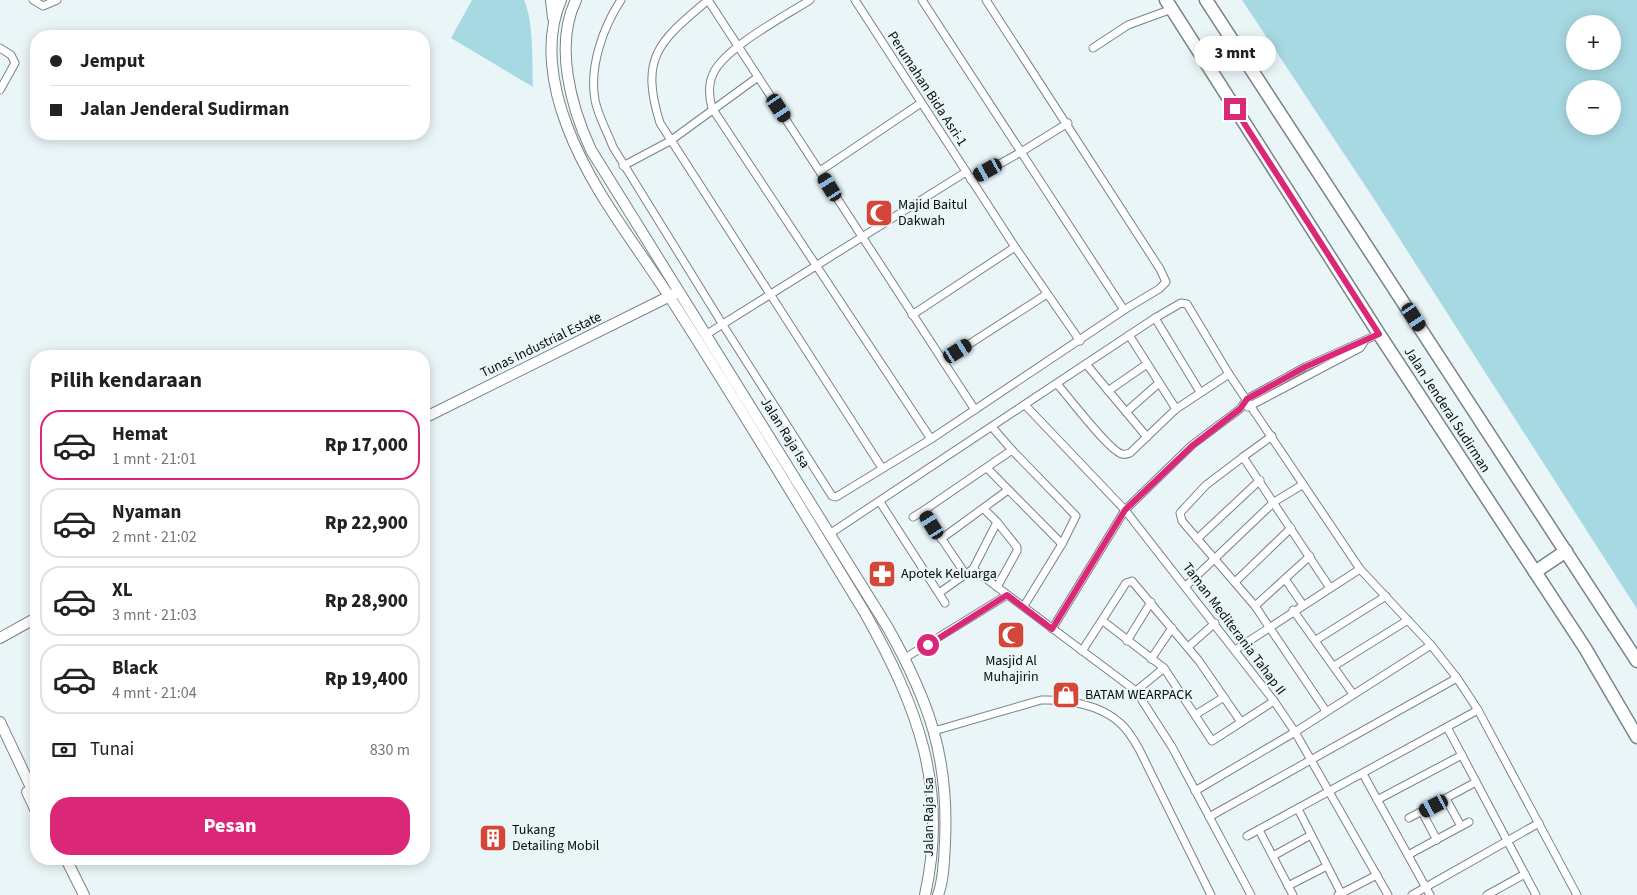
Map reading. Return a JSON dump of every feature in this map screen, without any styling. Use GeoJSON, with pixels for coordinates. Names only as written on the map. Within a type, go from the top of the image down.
{"type":"FeatureCollection","features":[{"type":"Feature","properties":{"kind":"highway","name":"Jalan Jenderal Sudirman"},"geometry":{"type":"LineString","coordinates":[[1206,0],[1637,661]]}},
{"type":"Feature","properties":{"kind":"highway","name":"Jalan Jenderal Sudirman"},"geometry":{"type":"LineString","coordinates":[[1169,5],[1379,334],[1585,648],[1637,737]]}},
{"type":"Feature","properties":{"kind":"highway"},"geometry":{"type":"LineString","coordinates":[[1535,572],[1566,551]]}},
{"type":"Feature","properties":{"kind":"main road"},"geometry":{"type":"LineString","coordinates":[[551,0],[554,24]]}},
{"type":"Feature","properties":{"kind":"main road","name":"Jalan Raja Isa"},"geometry":{"type":"LineString","coordinates":[[562,0],[554,24],[552,39],[555,80],[566,124],[578,152],[631,242],[670,296],[865,613],[890,658],[921,737],[930,773],[933,816],[932,858],[925,895]]}},
{"type":"Feature","properties":{"kind":"main road","name":"Jalan Raja Isa"},"geometry":{"type":"LineString","coordinates":[[576,0],[566,29],[566,52],[574,101],[583,133],[604,173],[831,533],[905,658],[926,704],[943,771],[946,816],[944,857],[938,895]]}},
{"type":"Feature","properties":{"kind":"main road","name":"Tunas Industrial Estate"},"geometry":{"type":"LineString","coordinates":[[430,415],[679,291]]}},
{"type":"Feature","properties":{"kind":"main road"},"geometry":{"type":"LineString","coordinates":[[0,638],[30,621]]}},
{"type":"Feature","properties":{"kind":"main road"},"geometry":{"type":"LineString","coordinates":[[0,722],[30,785]]}},
{"type":"Feature","properties":{"kind":"main road"},"geometry":{"type":"LineString","coordinates":[[0,737],[30,799]]}},
{"type":"Feature","properties":{"kind":"main road"},"geometry":{"type":"LineString","coordinates":[[933,816],[946,816]]}},
{"type":"Feature","properties":{"kind":"main road"},"geometry":{"type":"LineString","coordinates":[[63,865],[77,895]]}},
{"type":"Feature","properties":{"kind":"main road"},"geometry":{"type":"LineString","coordinates":[[69,865],[84,895]]}},
{"type":"Feature","properties":{"kind":"street"},"geometry":{"type":"LineString","coordinates":[[33,0],[43,6],[57,0]]}},
{"type":"Feature","properties":{"kind":"street"},"geometry":{"type":"LineString","coordinates":[[621,0],[602,40],[593,86],[600,115],[623,166],[832,496],[840,496],[931,439],[1124,310],[1165,285],[1164,277],[1068,123],[986,0]]}},
{"type":"Feature","properties":{"kind":"street"},"geometry":{"type":"LineString","coordinates":[[882,468],[660,123],[652,93],[652,74],[656,58],[669,33],[708,0],[975,410]]}},
{"type":"Feature","properties":{"kind":"street"},"geometry":{"type":"LineString","coordinates":[[810,0],[737,47],[713,73],[709,92],[712,108],[931,439]]}},
{"type":"Feature","properties":{"kind":"street"},"geometry":{"type":"LineString","coordinates":[[857,2],[866,0]]}},
{"type":"Feature","properties":{"kind":"street"},"geometry":{"type":"LineString","coordinates":[[922,0],[1124,310]]}},
{"type":"Feature","properties":{"kind":"street","name":"Perumahan Bida Asri-1"},"geometry":{"type":"LineString","coordinates":[[857,2],[1015,247],[1080,340]]}},
{"type":"Feature","properties":{"kind":"street"},"geometry":{"type":"LineString","coordinates":[[1093,48],[1128,25],[1169,5]]}},
{"type":"Feature","properties":{"kind":"street"},"geometry":{"type":"LineString","coordinates":[[0,48],[11,55],[16,63],[0,90]]}},
{"type":"Feature","properties":{"kind":"street"},"geometry":{"type":"LineString","coordinates":[[623,166],[670,141],[712,108],[758,76]]}},
{"type":"Feature","properties":{"kind":"street"},"geometry":{"type":"LineString","coordinates":[[820,171],[921,103]]}},
{"type":"Feature","properties":{"kind":"street"},"geometry":{"type":"LineString","coordinates":[[972,180],[1068,123]]}},
{"type":"Feature","properties":{"kind":"street"},"geometry":{"type":"LineString","coordinates":[[706,334],[966,172]]}},
{"type":"Feature","properties":{"kind":"street"},"geometry":{"type":"LineString","coordinates":[[912,315],[1015,247]]}},
{"type":"Feature","properties":{"kind":"street"},"geometry":{"type":"LineString","coordinates":[[943,361],[1047,294]]}},
{"type":"Feature","properties":{"kind":"street"},"geometry":{"type":"LineString","coordinates":[[831,533],[1155,318],[1181,303],[1187,304],[1229,374],[1360,569],[1431,645],[1458,678],[1478,710],[1577,895]]}},
{"type":"Feature","properties":{"kind":"street"},"geometry":{"type":"LineString","coordinates":[[1155,318],[1200,392]]}},
{"type":"Feature","properties":{"kind":"street"},"geometry":{"type":"LineString","coordinates":[[1240,409],[1252,406],[1278,392],[1379,334]]}},
{"type":"Feature","properties":{"kind":"street"},"geometry":{"type":"LineString","coordinates":[[1129,335],[1176,409]]}},
{"type":"Feature","properties":{"kind":"street"},"geometry":{"type":"LineString","coordinates":[[1052,629],[1125,510],[1192,446],[1240,409],[1247,399],[1274,384],[1360,344]]}},
{"type":"Feature","properties":{"kind":"street"},"geometry":{"type":"LineString","coordinates":[[1086,364],[1147,437]]}},
{"type":"Feature","properties":{"kind":"street"},"geometry":{"type":"LineString","coordinates":[[1108,391],[1147,364]]}},
{"type":"Feature","properties":{"kind":"street"},"geometry":{"type":"LineString","coordinates":[[1057,384],[1120,454],[1130,453],[1176,409],[1229,374]]}},
{"type":"Feature","properties":{"kind":"street"},"geometry":{"type":"LineString","coordinates":[[1126,412],[1159,383]]}},
{"type":"Feature","properties":{"kind":"street"},"geometry":{"type":"LineString","coordinates":[[1274,384],[1278,392]]}},
{"type":"Feature","properties":{"kind":"street","name":"Taman Mediterania Tahap II"},"geometry":{"type":"LineString","coordinates":[[1025,405],[1125,510],[1274,701],[1295,732],[1388,895]]}},
{"type":"Feature","properties":{"kind":"street"},"geometry":{"type":"LineString","coordinates":[[992,427],[1076,515],[1076,519],[1062,544],[1024,606]]}},
{"type":"Feature","properties":{"kind":"street"},"geometry":{"type":"LineString","coordinates":[[1272,436],[1206,485],[1181,510],[1180,519],[1255,606],[1326,711]]}},
{"type":"Feature","properties":{"kind":"street"},"geometry":{"type":"LineString","coordinates":[[913,517],[1012,450]]}},
{"type":"Feature","properties":{"kind":"street"},"geometry":{"type":"LineString","coordinates":[[1243,457],[1292,528],[1330,588]]}},
{"type":"Feature","properties":{"kind":"street"},"geometry":{"type":"LineString","coordinates":[[987,468],[1062,544]]}},
{"type":"Feature","properties":{"kind":"street"},"geometry":{"type":"LineString","coordinates":[[1198,539],[1260,480]]}},
{"type":"Feature","properties":{"kind":"street"},"geometry":{"type":"LineString","coordinates":[[1186,586],[1274,502],[1302,485]]}},
{"type":"Feature","properties":{"kind":"street"},"geometry":{"type":"LineString","coordinates":[[941,539],[1008,490]]}},
{"type":"Feature","properties":{"kind":"street"},"geometry":{"type":"LineString","coordinates":[[880,502],[945,603]]}},
{"type":"Feature","properties":{"kind":"street"},"geometry":{"type":"LineString","coordinates":[[984,509],[997,522],[1017,548],[997,587]]}},
{"type":"Feature","properties":{"kind":"street"},"geometry":{"type":"LineString","coordinates":[[924,511],[966,574]]}},
{"type":"Feature","properties":{"kind":"street"},"geometry":{"type":"LineString","coordinates":[[939,593],[973,568],[997,522]]}},
{"type":"Feature","properties":{"kind":"street"},"geometry":{"type":"LineString","coordinates":[[1234,582],[1292,528]]}},
{"type":"Feature","properties":{"kind":"street"},"geometry":{"type":"LineString","coordinates":[[1255,606],[1310,556]]}},
{"type":"Feature","properties":{"kind":"street"},"geometry":{"type":"LineString","coordinates":[[973,568],[1136,691],[1172,747],[1250,895]]}},
{"type":"Feature","properties":{"kind":"street"},"geometry":{"type":"LineString","coordinates":[[1235,650],[1360,569]]}},
{"type":"Feature","properties":{"kind":"street"},"geometry":{"type":"LineString","coordinates":[[1285,579],[1303,605]]}},
{"type":"Feature","properties":{"kind":"street"},"geometry":{"type":"LineString","coordinates":[[1082,651],[1126,583],[1132,581],[1136,583],[1188,647],[1241,722]]}},
{"type":"Feature","properties":{"kind":"street"},"geometry":{"type":"LineString","coordinates":[[905,658],[1007,595]]}},
{"type":"Feature","properties":{"kind":"street"},"geometry":{"type":"LineString","coordinates":[[1316,640],[1386,596]]}},
{"type":"Feature","properties":{"kind":"street"},"geometry":{"type":"LineString","coordinates":[[1127,640],[1151,602]]}},
{"type":"Feature","properties":{"kind":"street"},"geometry":{"type":"LineString","coordinates":[[1294,610],[1352,694]]}},
{"type":"Feature","properties":{"kind":"street"},"geometry":{"type":"LineString","coordinates":[[1334,666],[1408,620]]}},
{"type":"Feature","properties":{"kind":"street"},"geometry":{"type":"LineString","coordinates":[[1102,621],[1164,668],[1212,741],[1274,701]]}},
{"type":"Feature","properties":{"kind":"street"},"geometry":{"type":"LineString","coordinates":[[1188,647],[1215,623]]}},
{"type":"Feature","properties":{"kind":"street"},"geometry":{"type":"LineString","coordinates":[[1151,659],[1172,628]]}},
{"type":"Feature","properties":{"kind":"street"},"geometry":{"type":"LineString","coordinates":[[1195,791],[1295,732],[1431,645]]}},
{"type":"Feature","properties":{"kind":"street"},"geometry":{"type":"LineString","coordinates":[[1136,691],[1164,668]]}},
{"type":"Feature","properties":{"kind":"street"},"geometry":{"type":"LineString","coordinates":[[1209,817],[1458,678]]}},
{"type":"Feature","properties":{"kind":"street"},"geometry":{"type":"LineString","coordinates":[[1195,715],[1224,697]]}},
{"type":"Feature","properties":{"kind":"street"},"geometry":{"type":"LineString","coordinates":[[934,731],[1041,700],[1054,699],[1094,708],[1116,720],[1130,734],[1139,749],[1211,895]]}},
{"type":"Feature","properties":{"kind":"street"},"geometry":{"type":"LineString","coordinates":[[1246,836],[1329,793],[1478,710]]}},
{"type":"Feature","properties":{"kind":"street"},"geometry":{"type":"LineString","coordinates":[[1447,727],[1536,895]]}},
{"type":"Feature","properties":{"kind":"street"},"geometry":{"type":"LineString","coordinates":[[1377,800],[1462,755]]}},
{"type":"Feature","properties":{"kind":"street"},"geometry":{"type":"LineString","coordinates":[[1363,774],[1430,895]]}},
{"type":"Feature","properties":{"kind":"street"},"geometry":{"type":"LineString","coordinates":[[1409,818],[1476,782]]}},
{"type":"Feature","properties":{"kind":"street"},"geometry":{"type":"LineString","coordinates":[[1446,799],[1461,826]]}},
{"type":"Feature","properties":{"kind":"street"},"geometry":{"type":"LineString","coordinates":[[1298,809],[1340,894],[1377,875]]}},
{"type":"Feature","properties":{"kind":"street"},"geometry":{"type":"LineString","coordinates":[[1422,812],[1437,840]]}},
{"type":"Feature","properties":{"kind":"street"},"geometry":{"type":"LineString","coordinates":[[1408,855],[1469,822]]}},
{"type":"Feature","properties":{"kind":"street"},"geometry":{"type":"LineString","coordinates":[[1412,895],[1539,823]]}},
{"type":"Feature","properties":{"kind":"street"},"geometry":{"type":"LineString","coordinates":[[1259,830],[1293,895]]}},
{"type":"Feature","properties":{"kind":"street"},"geometry":{"type":"LineString","coordinates":[[1273,856],[1311,835]]}},
{"type":"Feature","properties":{"kind":"street"},"geometry":{"type":"LineString","coordinates":[[1288,886],[1327,866]]}},
{"type":"Feature","properties":{"kind":"street"},"geometry":{"type":"LineString","coordinates":[[1487,895],[1525,874]]}},
{"type":"Feature","properties":{"kind":"shaded area"},"geometry":{"type":"Polygon","coordinates":[[[472,0],[524,0],[531,31],[533,87],[451,38],[472,0]]]}},
{"type":"Feature","properties":{"kind":"shaded area"},"geometry":{"type":"Polygon","coordinates":[[[1242,0],[1637,0],[1637,609],[1374,199],[1242,0]]]}},
{"type":"Feature","properties":{"kind":"place","name":"Majid Baitul Dakwah"},"geometry":{"type":"Point","coordinates":[879,213]}},
{"type":"Feature","properties":{"kind":"place","name":"Apotek Keluarga"},"geometry":{"type":"Point","coordinates":[882,574]}},
{"type":"Feature","properties":{"kind":"place","name":"Masjid Al Muhajirin"},"geometry":{"type":"Point","coordinates":[1011,635]}},
{"type":"Feature","properties":{"kind":"place","name":"BATAM WEARPACK"},"geometry":{"type":"Point","coordinates":[1066,695]}},
{"type":"Feature","properties":{"kind":"place","name":"Tukang Detailing Mobil"},"geometry":{"type":"Point","coordinates":[493,838]}},
{"type":"Feature","properties":{"kind":"route"},"geometry":{"type":"LineString","coordinates":[[928,645],[1007,595],[1052,629],[1125,510],[1192,446],[1240,409],[1247,399],[1305,367],[1379,334],[1235,109]]}}]}
